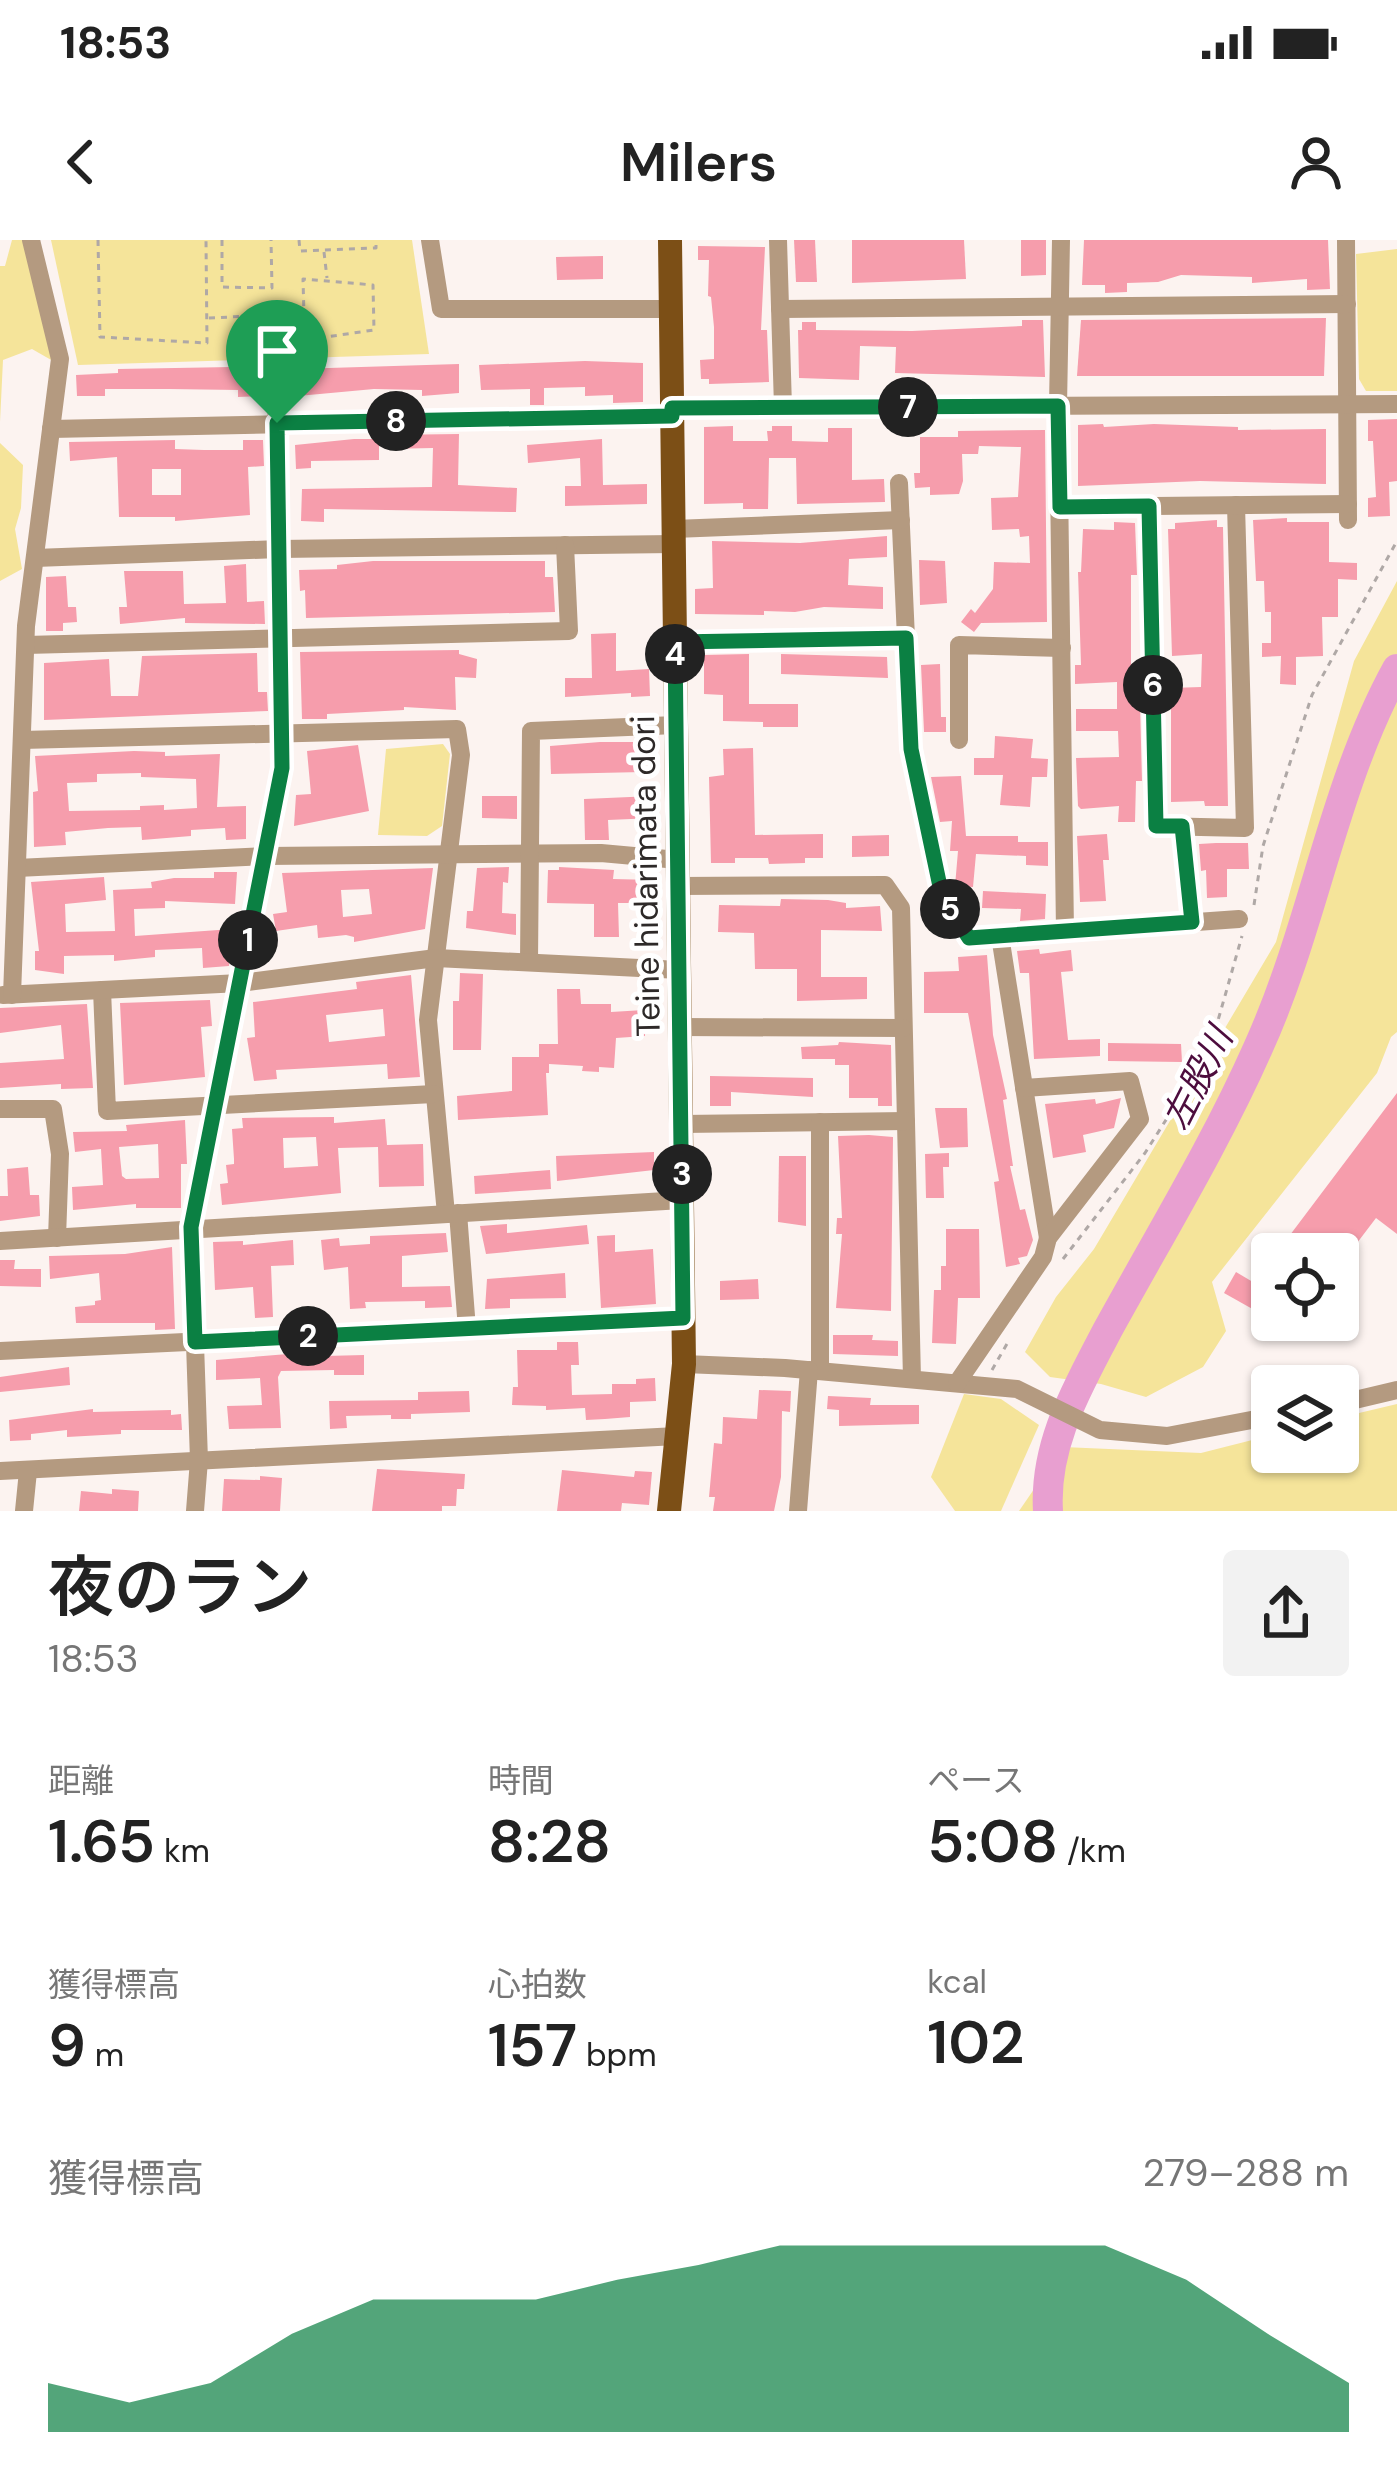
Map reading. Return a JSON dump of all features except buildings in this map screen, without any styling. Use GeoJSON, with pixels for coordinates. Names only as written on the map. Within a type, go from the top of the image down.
{"type":"FeatureCollection","features":[{"type":"Feature","properties":{"kind":"main road","name":"Teine hidarimata dori"},"geometry":{"type":"LineString","coordinates":[[669,1511],[684,1364],[670,240]]}},
{"type":"Feature","properties":{"kind":"street"},"geometry":{"type":"LineString","coordinates":[[31,240],[60,359],[26,645],[17,868],[6,995],[240,983],[436,958],[680,970]]}},
{"type":"Feature","properties":{"kind":"street"},"geometry":{"type":"LineString","coordinates":[[430,240],[441,309],[670,309]]}},
{"type":"Feature","properties":{"kind":"street"},"geometry":{"type":"LineString","coordinates":[[778,240],[783,407]]}},
{"type":"Feature","properties":{"kind":"street"},"geometry":{"type":"LineString","coordinates":[[1060,240],[1065,932]]}},
{"type":"Feature","properties":{"kind":"street"},"geometry":{"type":"LineString","coordinates":[[1060,507],[1236,505],[1348,512],[1346,240]]}},
{"type":"Feature","properties":{"kind":"street"},"geometry":{"type":"LineString","coordinates":[[780,309],[1347,304]]}},
{"type":"Feature","properties":{"kind":"street"},"geometry":{"type":"LineString","coordinates":[[195,1511],[200,1460],[191,1231],[282,768],[276,376]]}},
{"type":"Feature","properties":{"kind":"street"},"geometry":{"type":"LineString","coordinates":[[51,429],[783,407],[1397,404]]}},
{"type":"Feature","properties":{"kind":"street"},"geometry":{"type":"LineString","coordinates":[[899,483],[911,749],[942,896],[969,938],[1239,919]]}},
{"type":"Feature","properties":{"kind":"street"},"geometry":{"type":"LineString","coordinates":[[1149,506],[1156,826],[1245,828],[1236,505]]}},
{"type":"Feature","properties":{"kind":"street"},"geometry":{"type":"LineString","coordinates":[[34,558],[565,545],[901,520]]}},
{"type":"Feature","properties":{"kind":"street"},"geometry":{"type":"LineString","coordinates":[[26,645],[568,631],[565,545]]}},
{"type":"Feature","properties":{"kind":"street"},"geometry":{"type":"LineString","coordinates":[[675,642],[906,638]]}},
{"type":"Feature","properties":{"kind":"street"},"geometry":{"type":"LineString","coordinates":[[959,740],[959,645],[1062,648]]}},
{"type":"Feature","properties":{"kind":"street"},"geometry":{"type":"LineString","coordinates":[[529,962],[531,731],[676,725]]}},
{"type":"Feature","properties":{"kind":"street"},"geometry":{"type":"LineString","coordinates":[[22,740],[457,729],[460,755],[428,1021],[467,1329]]}},
{"type":"Feature","properties":{"kind":"street"},"geometry":{"type":"LineString","coordinates":[[1182,826],[1192,922]]}},
{"type":"Feature","properties":{"kind":"street"},"geometry":{"type":"LineString","coordinates":[[17,868],[265,856],[601,853],[678,873],[885,886],[901,908],[912,1379]]}},
{"type":"Feature","properties":{"kind":"street"},"geometry":{"type":"LineString","coordinates":[[1000,936],[1048,1238]]}},
{"type":"Feature","properties":{"kind":"street"},"geometry":{"type":"LineString","coordinates":[[102,990],[107,1111],[434,1094]]}},
{"type":"Feature","properties":{"kind":"street"},"geometry":{"type":"LineString","coordinates":[[680,1027],[904,1028]]}},
{"type":"Feature","properties":{"kind":"street"},"geometry":{"type":"LineString","coordinates":[[957,1383],[1043,1257],[1048,1238],[1140,1119],[1130,1082],[1024,1088]]}},
{"type":"Feature","properties":{"kind":"street"},"geometry":{"type":"LineString","coordinates":[[0,1109],[53,1109],[60,1154],[57,1238]]}},
{"type":"Feature","properties":{"kind":"street"},"geometry":{"type":"LineString","coordinates":[[682,1124],[906,1121]]}},
{"type":"Feature","properties":{"kind":"street"},"geometry":{"type":"LineString","coordinates":[[798,1511],[814,1371],[820,1122]]}},
{"type":"Feature","properties":{"kind":"street"},"geometry":{"type":"LineString","coordinates":[[0,1241],[682,1200]]}},
{"type":"Feature","properties":{"kind":"street"},"geometry":{"type":"LineString","coordinates":[[0,1352],[683,1318]]}},
{"type":"Feature","properties":{"kind":"street"},"geometry":{"type":"LineString","coordinates":[[684,1364],[1017,1389],[1100,1430],[1168,1436],[1251,1420]]}},
{"type":"Feature","properties":{"kind":"street"},"geometry":{"type":"LineString","coordinates":[[1359,1399],[1397,1390]]}},
{"type":"Feature","properties":{"kind":"street"},"geometry":{"type":"LineString","coordinates":[[0,1471],[676,1436]]}},
{"type":"Feature","properties":{"kind":"street"},"geometry":{"type":"LineString","coordinates":[[24,1511],[28,1471]]}},
{"type":"Feature","properties":{"kind":"path"},"geometry":{"type":"LineString","coordinates":[[98,240],[100,338],[207,343],[206,240]]}},
{"type":"Feature","properties":{"kind":"path"},"geometry":{"type":"LineString","coordinates":[[222,240],[222,287],[272,289],[271,240]]}},
{"type":"Feature","properties":{"kind":"path"},"geometry":{"type":"LineString","coordinates":[[299,240],[300,251],[376,248],[376,240]]}},
{"type":"Feature","properties":{"kind":"path"},"geometry":{"type":"LineString","coordinates":[[324,250],[328,281]]}},
{"type":"Feature","properties":{"kind":"path"},"geometry":{"type":"LineString","coordinates":[[303,279],[373,285],[374,330],[307,340],[304,316],[303,279]]}},
{"type":"Feature","properties":{"kind":"path"},"geometry":{"type":"LineString","coordinates":[[274,314],[276,376]]}},
{"type":"Feature","properties":{"kind":"path"},"geometry":{"type":"LineString","coordinates":[[207,318],[304,316]]}},
{"type":"Feature","properties":{"kind":"path"},"geometry":{"type":"LineString","coordinates":[[1054,1271],[1145,1153],[1209,1052],[1239,941],[1256,901],[1263,846],[1312,695],[1397,541]]}},
{"type":"Feature","properties":{"kind":"path"},"geometry":{"type":"LineString","coordinates":[[982,1386],[1017,1327]]}},
{"type":"Feature","properties":{"kind":"shaded area"},"geometry":{"type":"Polygon","coordinates":[[[12,240],[27,240],[53,361],[32,349],[3,360],[0,422],[0,266],[5,266],[12,240]]]}},
{"type":"Feature","properties":{"kind":"shaded area"},"geometry":{"type":"Polygon","coordinates":[[[51,240],[412,240],[429,354],[78,365],[51,240]]]}},
{"type":"Feature","properties":{"kind":"shaded area"},"geometry":{"type":"Polygon","coordinates":[[[1397,249],[1397,391],[1366,391],[1359,379],[1356,254],[1397,249]]]}},
{"type":"Feature","properties":{"kind":"shaded area"},"geometry":{"type":"Polygon","coordinates":[[[0,443],[23,465],[15,529],[22,569],[0,581],[0,443]]]}},
{"type":"Feature","properties":{"kind":"shaded area"},"geometry":{"type":"Polygon","coordinates":[[[1397,581],[1397,1032],[1377,1073],[1212,1282],[1226,1331],[1203,1367],[1146,1397],[1050,1377],[1025,1352],[1056,1297],[1094,1249],[1276,942],[1354,661],[1397,581]]]}},
{"type":"Feature","properties":{"kind":"shaded area"},"geometry":{"type":"Polygon","coordinates":[[[443,744],[450,754],[442,826],[427,836],[378,835],[386,749],[443,744]]]}},
{"type":"Feature","properties":{"kind":"shaded area"},"geometry":{"type":"Polygon","coordinates":[[[964,1394],[1001,1399],[1039,1425],[1001,1511],[955,1511],[931,1477],[964,1394]]]}},
{"type":"Feature","properties":{"kind":"shaded area"},"geometry":{"type":"Polygon","coordinates":[[[1397,1404],[1397,1511],[1019,1511],[1063,1447],[1201,1453],[1251,1440],[1251,1473],[1359,1473],[1359,1413],[1397,1404]]]}},
{"type":"Feature","properties":{"kind":"waterway","name":"左股川"},"geometry":{"type":"LineString","coordinates":[[1048,1511],[1051,1463],[1065,1418],[1258,1048],[1356,761],[1397,669]]}},
{"type":"Feature","properties":{"kind":"route"},"geometry":{"type":"LineString","coordinates":[[1058,406],[1060,507],[1149,506],[1156,826],[1182,826],[1192,922],[969,938],[942,896],[911,749],[906,638],[675,642],[683,1318],[195,1342],[191,1227],[282,768],[277,423],[672,416],[672,408],[1058,406]]}}]}
